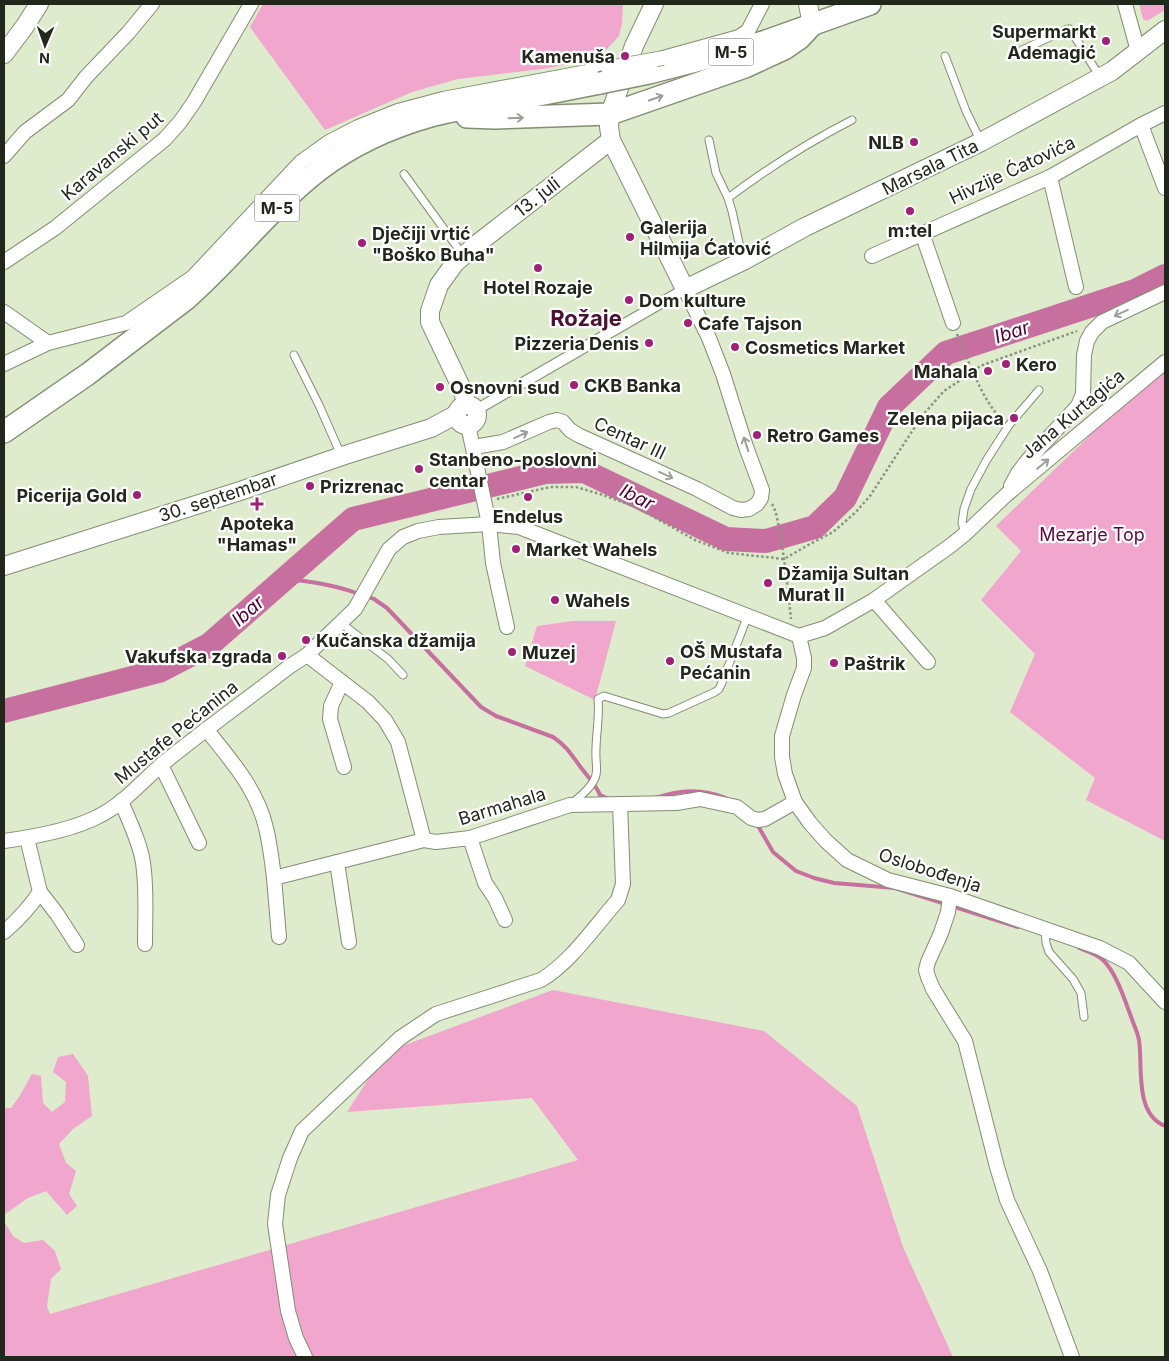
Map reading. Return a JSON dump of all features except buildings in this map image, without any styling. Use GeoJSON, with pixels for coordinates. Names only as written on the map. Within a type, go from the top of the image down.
{"type":"FeatureCollection","features":[{"type":"Feature","properties":{"kind":"main road","name":"M-5"},"geometry":{"type":"LineString","coordinates":[[4,432],[88,374],[185,300],[301,184],[345,152],[372,138],[432,116],[604,76],[719,55],[766,41],[870,4]]}},
{"type":"Feature","properties":{"kind":"main road"},"geometry":{"type":"LineString","coordinates":[[432,116],[495,118],[610,114],[745,67],[784,49],[800,38],[812,25]]}},
{"type":"Feature","properties":{"kind":"street"},"geometry":{"type":"LineString","coordinates":[[4,54],[39,4]]}},
{"type":"Feature","properties":{"kind":"street"},"geometry":{"type":"LineString","coordinates":[[4,156],[25,132],[68,100],[86,77],[128,33],[152,4]]}},
{"type":"Feature","properties":{"kind":"street","name":"Karavanski put"},"geometry":{"type":"LineString","coordinates":[[4,262],[55,228],[164,139],[180,122],[194,102],[250,4]]}},
{"type":"Feature","properties":{"kind":"street"},"geometry":{"type":"LineString","coordinates":[[506,627],[493,563],[488,519],[466,415],[685,289],[611,140],[609,127],[610,114],[634,46],[654,4]]}},
{"type":"Feature","properties":{"kind":"street"},"geometry":{"type":"LineString","coordinates":[[656,65],[739,37],[748,30],[762,4]]}},
{"type":"Feature","properties":{"kind":"street"},"geometry":{"type":"LineString","coordinates":[[808,4],[812,25]]}},
{"type":"Feature","properties":{"kind":"street"},"geometry":{"type":"LineString","coordinates":[[1125,4],[1138,51]]}},
{"type":"Feature","properties":{"kind":"street","name":"Marsala Tita"},"geometry":{"type":"LineString","coordinates":[[685,289],[743,261],[805,227],[981,142],[1100,78],[1165,30]]}},
{"type":"Feature","properties":{"kind":"street"},"geometry":{"type":"LineString","coordinates":[[4,364],[48,343],[126,323],[193,277],[301,162],[329,142],[358,127],[398,111],[443,98],[604,76]]}},
{"type":"Feature","properties":{"kind":"street","name":"Hivzije Ćatovića"},"geometry":{"type":"LineString","coordinates":[[872,256],[1050,177],[1165,113]]}},
{"type":"Feature","properties":{"kind":"street"},"geometry":{"type":"LineString","coordinates":[[1141,125],[1165,188]]}},
{"type":"Feature","properties":{"kind":"street","name":"13. juli"},"geometry":{"type":"LineString","coordinates":[[466,415],[461,387],[430,322],[430,311],[439,285],[455,263],[477,244],[611,140]]}},
{"type":"Feature","properties":{"kind":"street"},"geometry":{"type":"LineString","coordinates":[[1050,177],[1076,287]]}},
{"type":"Feature","properties":{"kind":"street"},"geometry":{"type":"LineString","coordinates":[[922,233],[953,323]]}},
{"type":"Feature","properties":{"kind":"street","name":"Centar III"},"geometry":{"type":"LineString","coordinates":[[474,447],[503,442],[557,420],[563,422],[578,435],[696,489],[732,508],[749,509],[757,504],[761,498],[762,490],[746,447],[724,374],[685,289]]}},
{"type":"Feature","properties":{"kind":"street","name":"Jaha Kurtagića"},"geometry":{"type":"LineString","coordinates":[[1006,495],[1018,473],[1028,460],[1078,406],[1083,394],[1086,342],[1092,332],[1102,322],[1165,292]]}},
{"type":"Feature","properties":{"kind":"street"},"geometry":{"type":"LineString","coordinates":[[4,312],[48,343]]}},
{"type":"Feature","properties":{"kind":"street","name":"Jaha Kurtagića"},"geometry":{"type":"LineString","coordinates":[[796,634],[825,628],[874,600],[950,546],[1006,495],[1165,362]]}},
{"type":"Feature","properties":{"kind":"street","name":"30. septembar"},"geometry":{"type":"LineString","coordinates":[[4,566],[240,491],[466,415]]}},
{"type":"Feature","properties":{"kind":"street","name":"Mustafe Pećanina"},"geometry":{"type":"LineString","coordinates":[[4,841],[27,838],[82,825],[101,815],[120,801],[206,729],[290,666],[308,655],[355,609],[389,550],[403,537],[418,531],[488,519],[519,527],[796,634]]}},
{"type":"Feature","properties":{"kind":"street"},"geometry":{"type":"LineString","coordinates":[[874,600],[928,662]]}},
{"type":"Feature","properties":{"kind":"street","name":"Oslobođenja"},"geometry":{"type":"LineString","coordinates":[[796,634],[804,658],[804,668],[782,736],[782,757],[785,774],[795,802],[826,841],[847,860],[888,880],[949,903],[1045,929],[1100,948],[1129,964],[1165,1002]]}},
{"type":"Feature","properties":{"kind":"street"},"geometry":{"type":"LineString","coordinates":[[308,655],[368,702],[385,720],[398,742],[424,840]]}},
{"type":"Feature","properties":{"kind":"street"},"geometry":{"type":"LineString","coordinates":[[342,682],[331,706],[330,719],[344,767]]}},
{"type":"Feature","properties":{"kind":"street"},"geometry":{"type":"LineString","coordinates":[[206,729],[243,776],[256,800],[266,826],[274,878],[279,937]]}},
{"type":"Feature","properties":{"kind":"street"},"geometry":{"type":"LineString","coordinates":[[161,765],[199,842]]}},
{"type":"Feature","properties":{"kind":"street","name":"Barmahala"},"geometry":{"type":"LineString","coordinates":[[274,878],[424,840],[436,842],[470,838],[570,805],[676,803],[700,799],[737,807],[755,819],[765,818],[795,802]]}},
{"type":"Feature","properties":{"kind":"street"},"geometry":{"type":"LineString","coordinates":[[120,801],[143,861],[145,944]]}},
{"type":"Feature","properties":{"kind":"street"},"geometry":{"type":"LineString","coordinates":[[305,1357],[296,1338],[288,1311],[276,1224],[278,1195],[290,1158],[302,1131],[400,1038],[436,1014],[541,980],[553,973],[566,960],[618,900],[623,884],[620,804]]}},
{"type":"Feature","properties":{"kind":"street"},"geometry":{"type":"LineString","coordinates":[[27,838],[40,892],[77,945]]}},
{"type":"Feature","properties":{"kind":"street"},"geometry":{"type":"LineString","coordinates":[[470,838],[485,883],[495,898],[505,920]]}},
{"type":"Feature","properties":{"kind":"street"},"geometry":{"type":"LineString","coordinates":[[337,862],[349,942]]}},
{"type":"Feature","properties":{"kind":"street"},"geometry":{"type":"LineString","coordinates":[[4,932],[17,921],[40,892]]}},
{"type":"Feature","properties":{"kind":"street"},"geometry":{"type":"LineString","coordinates":[[949,903],[941,933],[926,970],[933,989],[965,1040],[1007,1200],[1040,1271],[1072,1357]]}},
{"type":"Feature","properties":{"kind":"lane"},"geometry":{"type":"LineString","coordinates":[[1020,51],[1070,29],[1100,78]]}},
{"type":"Feature","properties":{"kind":"lane"},"geometry":{"type":"LineString","coordinates":[[945,56],[966,111],[981,142]]}},
{"type":"Feature","properties":{"kind":"lane"},"geometry":{"type":"LineString","coordinates":[[728,198],[779,161],[815,139],[852,120]]}},
{"type":"Feature","properties":{"kind":"lane"},"geometry":{"type":"LineString","coordinates":[[709,140],[716,173],[728,198],[743,261]]}},
{"type":"Feature","properties":{"kind":"lane"},"geometry":{"type":"LineString","coordinates":[[404,174],[464,256]]}},
{"type":"Feature","properties":{"kind":"lane"},"geometry":{"type":"LineString","coordinates":[[294,354],[342,456]]}},
{"type":"Feature","properties":{"kind":"lane"},"geometry":{"type":"LineString","coordinates":[[965,534],[962,523],[970,489],[1009,425],[1039,390]]}},
{"type":"Feature","properties":{"kind":"lane"},"geometry":{"type":"LineString","coordinates":[[570,805],[583,794],[595,780],[597,774],[596,733],[598,699],[604,696],[663,714],[715,692],[721,685],[748,615]]}},
{"type":"Feature","properties":{"kind":"lane"},"geometry":{"type":"LineString","coordinates":[[341,623],[388,659],[403,675]]}},
{"type":"Feature","properties":{"kind":"lane"},"geometry":{"type":"LineString","coordinates":[[1045,929],[1049,952],[1073,979],[1081,993],[1084,1017]]}},
{"type":"Feature","properties":{"kind":"path"},"geometry":{"type":"LineString","coordinates":[[488,519],[495,512],[493,500],[550,487],[576,488],[600,494],[636,507],[695,540],[729,553],[784,559],[833,532],[856,512],[870,496],[922,416],[944,391],[980,366],[1102,322]]}},
{"type":"Feature","properties":{"kind":"path"},"geometry":{"type":"LineString","coordinates":[[953,323],[973,372],[989,403],[997,415],[1009,425]]}},
{"type":"Feature","properties":{"kind":"path"},"geometry":{"type":"LineString","coordinates":[[777,518],[796,634]]}},
{"type":"Feature","properties":{"kind":"green space"},"geometry":{"type":"Polygon","coordinates":[[[263,4],[623,4],[619,36],[607,49],[581,62],[542,69],[458,79],[412,92],[325,130],[250,27],[263,4]]]}},
{"type":"Feature","properties":{"kind":"green space"},"geometry":{"type":"Polygon","coordinates":[[[1139,4],[1165,4],[1165,10],[1147,21],[1143,19],[1139,4]]]}},
{"type":"Feature","properties":{"kind":"green space","name":"Mezarje Top"},"geometry":{"type":"Polygon","coordinates":[[[1165,363],[1165,841],[1086,800],[1095,778],[1010,712],[1035,654],[981,600],[1021,551],[996,526],[1165,363]]]}},
{"type":"Feature","properties":{"kind":"green space"},"geometry":{"type":"Polygon","coordinates":[[[573,621],[616,621],[595,700],[525,666],[537,626],[573,621]]]}},
{"type":"Feature","properties":{"kind":"green space"},"geometry":{"type":"Polygon","coordinates":[[[553,990],[764,1031],[857,1106],[903,1247],[953,1357],[4,1357],[4,1221],[13,1236],[24,1243],[43,1240],[55,1251],[61,1269],[51,1279],[47,1306],[50,1314],[578,1160],[532,1098],[347,1112],[386,1052],[553,990]]]}},
{"type":"Feature","properties":{"kind":"green space"},"geometry":{"type":"Polygon","coordinates":[[[73,1054],[88,1076],[92,1116],[73,1129],[59,1144],[66,1163],[76,1171],[69,1194],[77,1206],[67,1215],[46,1191],[28,1198],[4,1215],[4,1108],[11,1108],[32,1074],[41,1076],[43,1103],[52,1112],[65,1102],[66,1082],[53,1072],[58,1057],[73,1054]]]}},
{"type":"Feature","properties":{"kind":"waterway","name":"Ibar"},"geometry":{"type":"LineString","coordinates":[[4,711],[159,671],[209,645],[353,519],[545,472],[584,471],[726,539],[766,541],[815,527],[845,498],[889,407],[946,353],[1135,291],[1165,276]]}},
{"type":"Feature","properties":{"kind":"waterway"},"geometry":{"type":"LineString","coordinates":[[285,579],[322,584],[359,594]]}},
{"type":"Feature","properties":{"kind":"waterway"},"geometry":{"type":"LineString","coordinates":[[366,596],[387,608],[481,707],[496,716],[553,737],[562,744],[600,795],[609,799]]}},
{"type":"Feature","properties":{"kind":"waterway"},"geometry":{"type":"LineString","coordinates":[[655,798],[690,791],[699,791],[726,798]]}},
{"type":"Feature","properties":{"kind":"waterway"},"geometry":{"type":"LineString","coordinates":[[757,824],[773,852],[796,871],[834,883],[895,888],[1018,927]]}},
{"type":"Feature","properties":{"kind":"waterway"},"geometry":{"type":"LineString","coordinates":[[1079,948],[1101,958],[1117,981],[1139,1038],[1144,1100],[1148,1111],[1155,1120],[1165,1126]]}},
{"type":"Feature","properties":{"kind":"place","name":"Supermarkt Ademagić"},"geometry":{"type":"Point","coordinates":[1106,41]}},
{"type":"Feature","properties":{"kind":"place","name":"Kamenuša"},"geometry":{"type":"Point","coordinates":[625,56]}},
{"type":"Feature","properties":{"kind":"place","name":"NLB"},"geometry":{"type":"Point","coordinates":[914,142]}},
{"type":"Feature","properties":{"kind":"place","name":"m:tel"},"geometry":{"type":"Point","coordinates":[910,211]}},
{"type":"Feature","properties":{"kind":"place","name":"Galerija Hilmija Ćatović"},"geometry":{"type":"Point","coordinates":[630,237]}},
{"type":"Feature","properties":{"kind":"place","name":"Dječiji vrtić \"Boško Buha\""},"geometry":{"type":"Point","coordinates":[362,243]}},
{"type":"Feature","properties":{"kind":"place","name":"Hotel Rozaje"},"geometry":{"type":"Point","coordinates":[538,268]}},
{"type":"Feature","properties":{"kind":"place","name":"Dom kulture"},"geometry":{"type":"Point","coordinates":[629,300]}},
{"type":"Feature","properties":{"kind":"place","name":"Cafe Tajson"},"geometry":{"type":"Point","coordinates":[688,323]}},
{"type":"Feature","properties":{"kind":"place","name":"Pizzeria Denis"},"geometry":{"type":"Point","coordinates":[649,343]}},
{"type":"Feature","properties":{"kind":"place","name":"Cosmetics Market"},"geometry":{"type":"Point","coordinates":[735,347]}},
{"type":"Feature","properties":{"kind":"place","name":"Kero"},"geometry":{"type":"Point","coordinates":[1006,364]}},
{"type":"Feature","properties":{"kind":"place","name":"Mahala"},"geometry":{"type":"Point","coordinates":[988,371]}},
{"type":"Feature","properties":{"kind":"place","name":"CKB Banka"},"geometry":{"type":"Point","coordinates":[574,385]}},
{"type":"Feature","properties":{"kind":"place","name":"Osnovni sud"},"geometry":{"type":"Point","coordinates":[440,387]}},
{"type":"Feature","properties":{"kind":"place","name":"Zelena pijaca"},"geometry":{"type":"Point","coordinates":[1014,418]}},
{"type":"Feature","properties":{"kind":"place","name":"Retro Games"},"geometry":{"type":"Point","coordinates":[757,435]}},
{"type":"Feature","properties":{"kind":"place","name":"Stanbeno-poslovni centar"},"geometry":{"type":"Point","coordinates":[419,469]}},
{"type":"Feature","properties":{"kind":"place","name":"Prizrenac"},"geometry":{"type":"Point","coordinates":[310,486]}},
{"type":"Feature","properties":{"kind":"place","name":"Picerija Gold"},"geometry":{"type":"Point","coordinates":[137,495]}},
{"type":"Feature","properties":{"kind":"place","name":"Endelus"},"geometry":{"type":"Point","coordinates":[528,497]}},
{"type":"Feature","properties":{"kind":"place","name":"Apoteka \"Hamas\""},"geometry":{"type":"Point","coordinates":[257,504]}},
{"type":"Feature","properties":{"kind":"place","name":"Market Wahels"},"geometry":{"type":"Point","coordinates":[516,549]}},
{"type":"Feature","properties":{"kind":"place","name":"Džamija Sultan Murat II"},"geometry":{"type":"Point","coordinates":[768,583]}},
{"type":"Feature","properties":{"kind":"place","name":"Wahels"},"geometry":{"type":"Point","coordinates":[555,600]}},
{"type":"Feature","properties":{"kind":"place","name":"Kučanska džamija"},"geometry":{"type":"Point","coordinates":[306,640]}},
{"type":"Feature","properties":{"kind":"place","name":"Muzej"},"geometry":{"type":"Point","coordinates":[512,652]}},
{"type":"Feature","properties":{"kind":"place","name":"Vakufska zgrada"},"geometry":{"type":"Point","coordinates":[282,656]}},
{"type":"Feature","properties":{"kind":"place","name":"OŠ Mustafa Pećanin"},"geometry":{"type":"Point","coordinates":[670,661]}},
{"type":"Feature","properties":{"kind":"place","name":"Paštrik"},"geometry":{"type":"Point","coordinates":[834,663]}},
{"type":"Feature","properties":{"kind":"district","name":"Rožaje"},"geometry":{"type":"Point","coordinates":[586,318]}}]}
